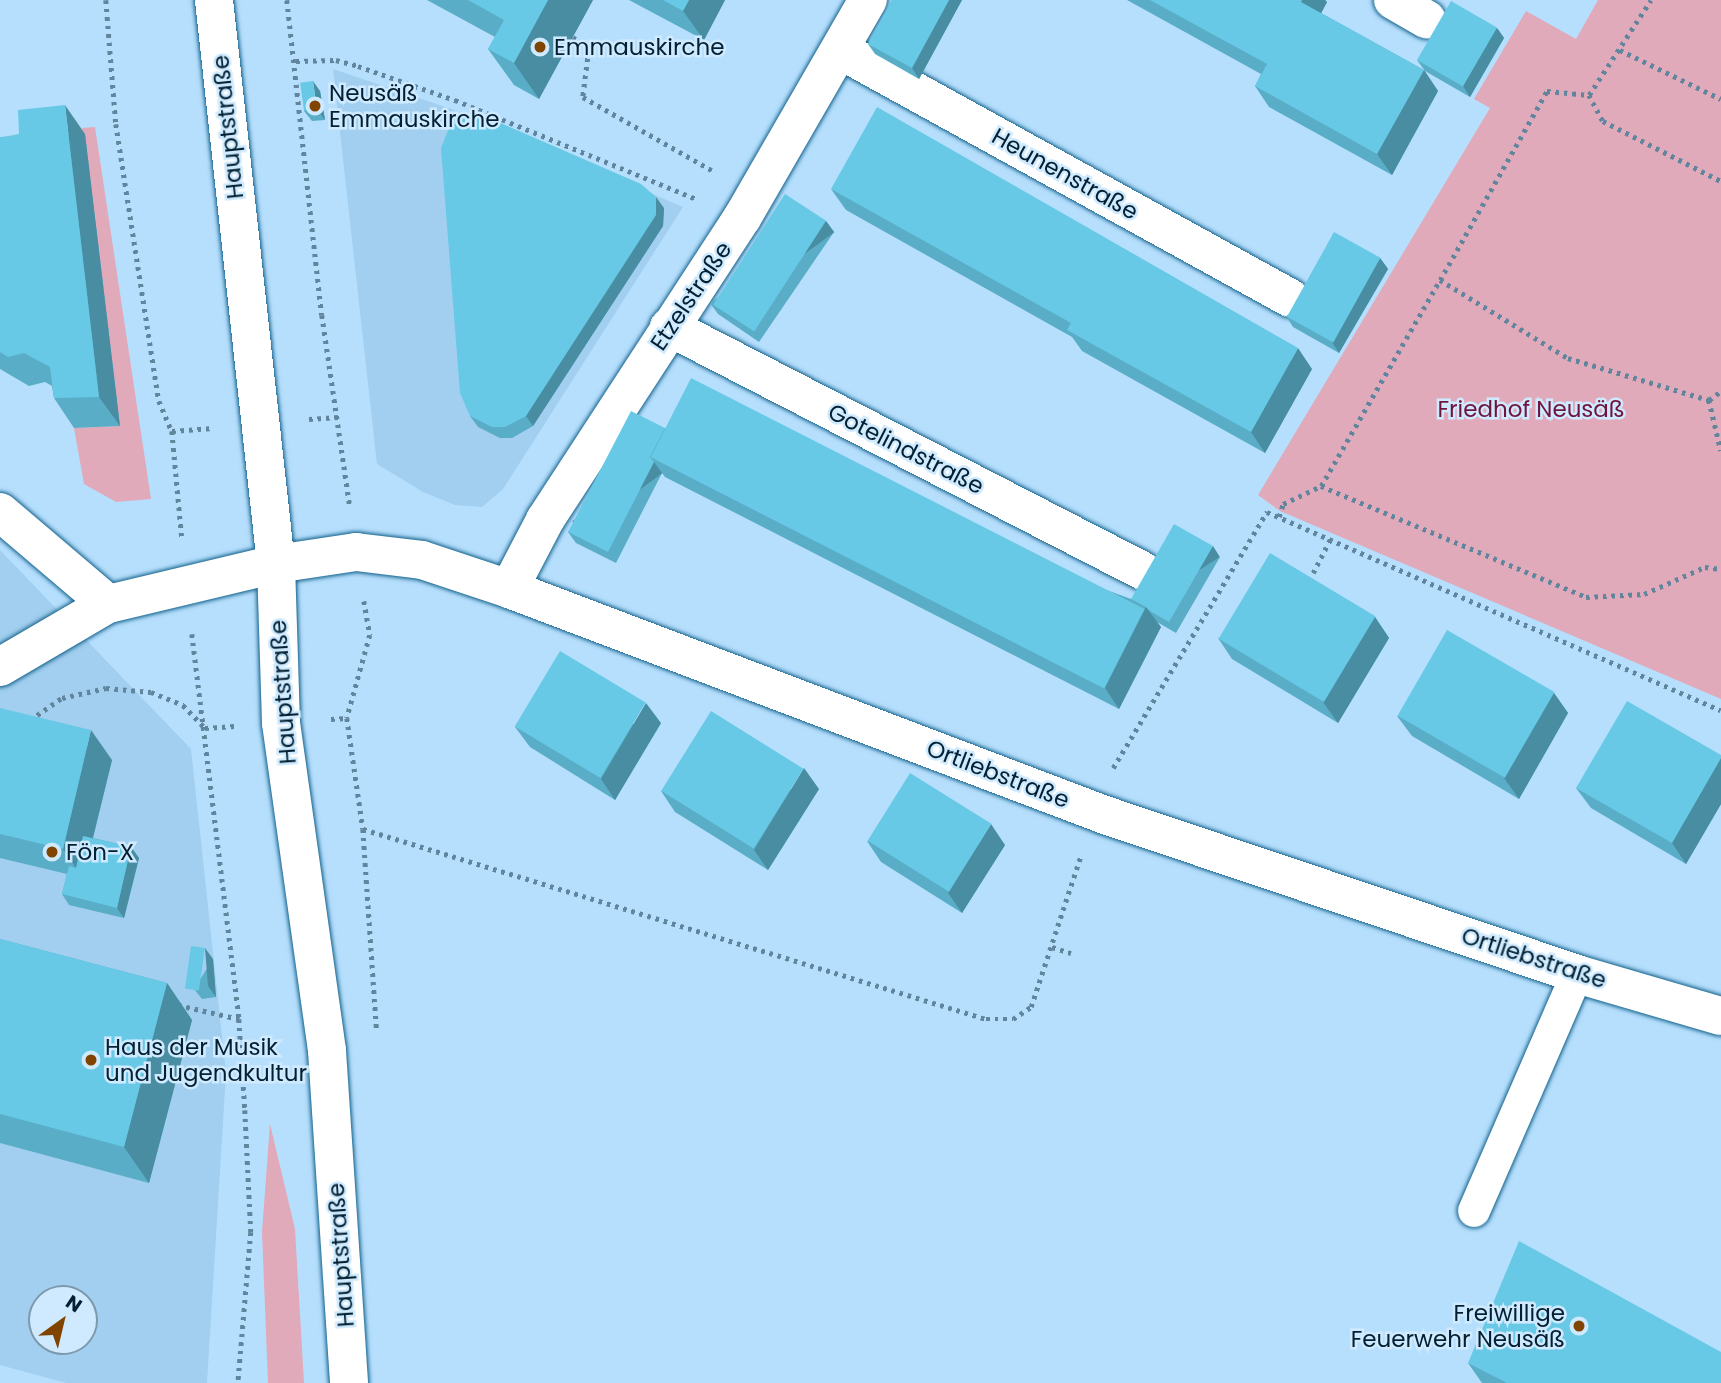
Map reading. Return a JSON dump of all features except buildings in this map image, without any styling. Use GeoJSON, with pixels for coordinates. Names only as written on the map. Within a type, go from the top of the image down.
{"type":"FeatureCollection","features":[{"type":"Feature","properties":{"kind":"street","name":"Hauptstraße"},"geometry":{"type":"LineString","coordinates":[[214,0],[276,564],[281,723],[327,1051],[349,1383]]}},
{"type":"Feature","properties":{"kind":"street","name":"Etzelstraße"},"geometry":{"type":"LineString","coordinates":[[509,589],[545,520],[749,207],[868,0]]}},
{"type":"Feature","properties":{"kind":"street"},"geometry":{"type":"LineString","coordinates":[[1393,0],[1426,19]]}},
{"type":"Feature","properties":{"kind":"street","name":"Heunenstraße"},"geometry":{"type":"LineString","coordinates":[[840,50],[1290,298]]}},
{"type":"Feature","properties":{"kind":"street","name":"Gotelindstraße"},"geometry":{"type":"LineString","coordinates":[[669,327],[1143,571]]}},
{"type":"Feature","properties":{"kind":"street"},"geometry":{"type":"LineString","coordinates":[[0,512],[108,604]]}},
{"type":"Feature","properties":{"kind":"street","name":"Ortliebstraße"},"geometry":{"type":"LineString","coordinates":[[0,667],[108,604],[276,564],[356,552],[422,560],[509,589],[1096,811],[1577,974],[1721,1016]]}},
{"type":"Feature","properties":{"kind":"lane"},"geometry":{"type":"LineString","coordinates":[[1474,1210],[1577,974]]}},
{"type":"Feature","properties":{"kind":"path"},"geometry":{"type":"LineString","coordinates":[[106,0],[116,124],[159,401],[172,430],[186,585],[239,1019],[251,1232],[238,1383]]}},
{"type":"Feature","properties":{"kind":"path"},"geometry":{"type":"LineString","coordinates":[[287,0],[301,102],[322,315],[370,635],[347,718],[363,828],[378,1043]]}},
{"type":"Feature","properties":{"kind":"path"},"geometry":{"type":"LineString","coordinates":[[1590,95],[1651,0]]}},
{"type":"Feature","properties":{"kind":"path"},"geometry":{"type":"LineString","coordinates":[[573,37],[589,50],[583,97],[749,207]]}},
{"type":"Feature","properties":{"kind":"path"},"geometry":{"type":"LineString","coordinates":[[1620,50],[1721,99]]}},
{"type":"Feature","properties":{"kind":"path"},"geometry":{"type":"LineString","coordinates":[[296,61],[336,60],[430,91],[749,207]]}},
{"type":"Feature","properties":{"kind":"path"},"geometry":{"type":"LineString","coordinates":[[1279,517],[1283,504],[1321,486],[1547,91],[1590,95]]}},
{"type":"Feature","properties":{"kind":"path"},"geometry":{"type":"LineString","coordinates":[[1590,95],[1603,121],[1721,181]]}},
{"type":"Feature","properties":{"kind":"path"},"geometry":{"type":"LineString","coordinates":[[301,102],[308,104]]}},
{"type":"Feature","properties":{"kind":"path"},"geometry":{"type":"LineString","coordinates":[[1440,280],[1568,358],[1709,400]]}},
{"type":"Feature","properties":{"kind":"path"},"geometry":{"type":"LineString","coordinates":[[1709,400],[1721,391]]}},
{"type":"Feature","properties":{"kind":"path"},"geometry":{"type":"LineString","coordinates":[[1709,400],[1721,452]]}},
{"type":"Feature","properties":{"kind":"path"},"geometry":{"type":"LineString","coordinates":[[1321,486],[1586,597],[1644,594],[1705,566],[1721,569]]}},
{"type":"Feature","properties":{"kind":"path"},"geometry":{"type":"LineString","coordinates":[[363,828],[986,1019],[1013,1019],[1031,1007],[1111,770],[1267,512],[1721,710]]}},
{"type":"Feature","properties":{"kind":"path"},"geometry":{"type":"LineString","coordinates":[[1313,573],[1331,539]]}},
{"type":"Feature","properties":{"kind":"path"},"geometry":{"type":"LineString","coordinates":[[21,726],[62,698],[106,688],[151,692],[183,705],[205,728]]}},
{"type":"Feature","properties":{"kind":"path"},"geometry":{"type":"LineString","coordinates":[[1051,947],[1071,953]]}},
{"type":"Feature","properties":{"kind":"path"},"geometry":{"type":"LineString","coordinates":[[168,1002],[239,1019]]}},
{"type":"Feature","properties":{"kind":"shaded area"},"geometry":{"type":"Polygon","coordinates":[[[333,69],[460,112],[683,207],[503,489],[482,507],[455,505],[423,492],[377,464],[333,69]]]}},
{"type":"Feature","properties":{"kind":"shaded area"},"geometry":{"type":"Polygon","coordinates":[[[0,550],[191,749],[226,1073],[207,1383],[66,1383],[0,1365],[0,550]]]}},
{"type":"Feature","properties":{"kind":"green space","name":"Friedhof Neusäß"},"geometry":{"type":"Polygon","coordinates":[[[1598,0],[1721,0],[1721,699],[1280,511],[1258,495],[1490,108],[1474,99],[1526,11],[1576,39],[1598,0]]]}},
{"type":"Feature","properties":{"kind":"green space"},"geometry":{"type":"Polygon","coordinates":[[[95,127],[151,499],[116,502],[84,484],[74,428],[119,426],[82,128],[95,127]]]}},
{"type":"Feature","properties":{"kind":"green space"},"geometry":{"type":"Polygon","coordinates":[[[270,1124],[295,1229],[304,1383],[268,1383],[262,1232],[270,1124]]]}},
{"type":"Feature","properties":{"kind":"place","name":"Emmauskirche"},"geometry":{"type":"Point","coordinates":[540,47]}},
{"type":"Feature","properties":{"kind":"place","name":"Neusäß Emmauskirche"},"geometry":{"type":"Point","coordinates":[315,106]}},
{"type":"Feature","properties":{"kind":"place","name":"Fön-X"},"geometry":{"type":"Point","coordinates":[52,852]}},
{"type":"Feature","properties":{"kind":"place","name":"Haus der Musik und Jugendkultur"},"geometry":{"type":"Point","coordinates":[91,1060]}},
{"type":"Feature","properties":{"kind":"place","name":"Freiwillige Feuerwehr Neusäß"},"geometry":{"type":"Point","coordinates":[1579,1326]}}]}
